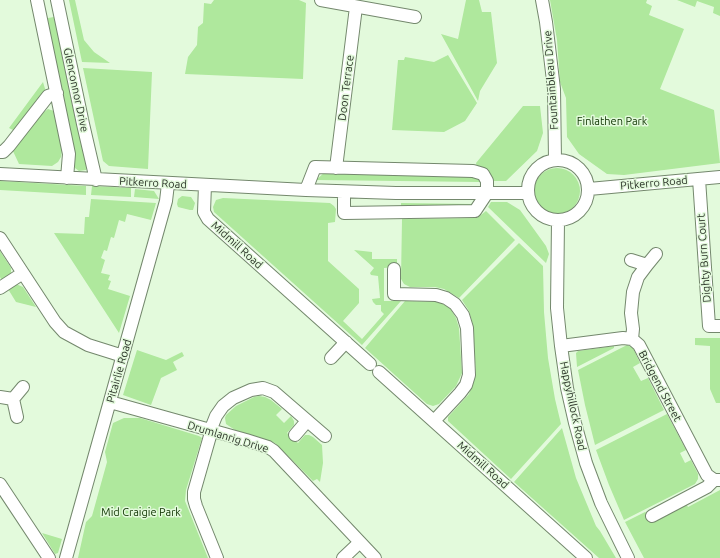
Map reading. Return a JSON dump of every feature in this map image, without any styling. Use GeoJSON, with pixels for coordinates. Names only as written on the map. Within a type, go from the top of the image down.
{"type":"FeatureCollection","features":[{"type":"Feature","properties":{"kind":"street","name":"Glenconnor Drive"},"geometry":{"type":"LineString","coordinates":[[37,0],[69,154],[66,178]]}},
{"type":"Feature","properties":{"kind":"street","name":"Glenconnor Drive"},"geometry":{"type":"LineString","coordinates":[[56,0],[96,180]]}},
{"type":"Feature","properties":{"kind":"street","name":"Fountainbleau Drive"},"geometry":{"type":"LineString","coordinates":[[542,0],[554,89],[555,160]]}},
{"type":"Feature","properties":{"kind":"street"},"geometry":{"type":"LineString","coordinates":[[326,1],[415,17]]}},
{"type":"Feature","properties":{"kind":"street","name":"Doon Terrace"},"geometry":{"type":"LineString","coordinates":[[336,168],[356,7]]}},
{"type":"Feature","properties":{"kind":"street"},"geometry":{"type":"LineString","coordinates":[[0,152],[3,152],[9,146],[48,96],[57,92]]}},
{"type":"Feature","properties":{"kind":"street"},"geometry":{"type":"LineString","coordinates":[[555,160],[568,162],[578,168],[585,177],[588,189],[587,201],[580,211],[570,218],[558,221],[545,218],[534,210],[528,193],[528,184],[532,175],[546,162],[555,160]]}},
{"type":"Feature","properties":{"kind":"street"},"geometry":{"type":"LineString","coordinates":[[306,190],[315,167],[473,171],[483,174],[487,181],[487,193],[475,211],[344,213],[344,192]]}},
{"type":"Feature","properties":{"kind":"street","name":"Pitkerro Road"},"geometry":{"type":"LineString","coordinates":[[0,174],[168,184],[344,192],[528,193]]}},
{"type":"Feature","properties":{"kind":"street","name":"Pitkerro Road"},"geometry":{"type":"LineString","coordinates":[[588,189],[720,177]]}},
{"type":"Feature","properties":{"kind":"street","name":"Dighty Burn Court"},"geometry":{"type":"LineString","coordinates":[[699,179],[709,326],[720,326]]}},
{"type":"Feature","properties":{"kind":"street","name":"Pitairlie Road"},"geometry":{"type":"LineString","coordinates":[[66,558],[166,201],[168,184]]}},
{"type":"Feature","properties":{"kind":"street","name":"Midmill Road"},"geometry":{"type":"LineString","coordinates":[[204,185],[204,212],[208,219],[586,558]]}},
{"type":"Feature","properties":{"kind":"street","name":"Happyhillock Road"},"geometry":{"type":"LineString","coordinates":[[558,221],[558,308],[561,346],[567,388],[586,463],[601,503],[628,558]]}},
{"type":"Feature","properties":{"kind":"street"},"geometry":{"type":"LineString","coordinates":[[0,238],[55,322],[64,332],[88,345],[123,356]]}},
{"type":"Feature","properties":{"kind":"street","name":"Bridgend Street"},"geometry":{"type":"LineString","coordinates":[[656,254],[638,278],[633,292],[631,312],[633,329],[632,339],[639,345],[707,475],[717,480]]}},
{"type":"Feature","properties":{"kind":"street"},"geometry":{"type":"LineString","coordinates":[[631,260],[647,265]]}},
{"type":"Feature","properties":{"kind":"street"},"geometry":{"type":"LineString","coordinates":[[394,269],[394,294],[436,295],[446,298],[455,304],[463,315],[467,328],[469,375],[466,385],[434,421]]}},
{"type":"Feature","properties":{"kind":"street"},"geometry":{"type":"LineString","coordinates":[[0,288],[23,273]]}},
{"type":"Feature","properties":{"kind":"street"},"geometry":{"type":"LineString","coordinates":[[561,346],[623,338],[632,339]]}},
{"type":"Feature","properties":{"kind":"street"},"geometry":{"type":"LineString","coordinates":[[331,358],[346,342]]}},
{"type":"Feature","properties":{"kind":"street"},"geometry":{"type":"LineString","coordinates":[[13,399],[23,387]]}},
{"type":"Feature","properties":{"kind":"street"},"geometry":{"type":"LineString","coordinates":[[216,558],[194,499],[194,492],[216,416],[223,406],[233,398],[251,390],[263,388],[274,392],[325,436]]}},
{"type":"Feature","properties":{"kind":"street"},"geometry":{"type":"LineString","coordinates":[[0,397],[13,399]]}},
{"type":"Feature","properties":{"kind":"street"},"geometry":{"type":"LineString","coordinates":[[13,399],[17,417]]}},
{"type":"Feature","properties":{"kind":"street","name":"Drumlanrig Drive"},"geometry":{"type":"LineString","coordinates":[[110,402],[253,443],[274,451],[375,558]]}},
{"type":"Feature","properties":{"kind":"street"},"geometry":{"type":"LineString","coordinates":[[295,435],[307,421]]}},
{"type":"Feature","properties":{"kind":"street"},"geometry":{"type":"LineString","coordinates":[[652,516],[707,487],[717,480]]}},
{"type":"Feature","properties":{"kind":"street"},"geometry":{"type":"LineString","coordinates":[[1,488],[49,558]]}},
{"type":"Feature","properties":{"kind":"street"},"geometry":{"type":"LineString","coordinates":[[343,558],[360,542]]}},
{"type":"Feature","properties":{"kind":"green space"},"geometry":{"type":"Polygon","coordinates":[[[69,0],[75,0],[84,40],[94,52],[110,63],[82,62],[69,0]]]}},
{"type":"Feature","properties":{"kind":"green space"},"geometry":{"type":"Polygon","coordinates":[[[214,0],[299,0],[306,3],[303,79],[185,74],[188,57],[197,45],[198,27],[203,23],[204,3],[211,4],[214,0]]]}},
{"type":"Feature","properties":{"kind":"green space"},"geometry":{"type":"Polygon","coordinates":[[[466,0],[479,0],[482,12],[491,12],[497,63],[480,91],[478,101],[441,34],[458,39],[466,0]]]}},
{"type":"Feature","properties":{"kind":"green space","name":"Finlathen Park"},"geometry":{"type":"Polygon","coordinates":[[[550,0],[647,0],[646,3],[652,6],[649,15],[684,29],[660,89],[714,110],[720,163],[624,175],[607,174],[579,154],[567,137],[566,98],[560,82],[557,40],[550,0]]]}},
{"type":"Feature","properties":{"kind":"green space"},"geometry":{"type":"Polygon","coordinates":[[[677,0],[720,0],[720,16],[713,13],[714,7],[697,1],[695,7],[677,0]]]}},
{"type":"Feature","properties":{"kind":"green space"},"geometry":{"type":"Polygon","coordinates":[[[54,17],[58,20],[88,166],[86,170],[79,171],[75,168],[45,23],[48,18],[54,17]]]}},
{"type":"Feature","properties":{"kind":"green space"},"geometry":{"type":"Polygon","coordinates":[[[448,55],[477,103],[465,121],[444,132],[392,130],[398,60],[404,60],[405,57],[434,62],[448,55]]]}},
{"type":"Feature","properties":{"kind":"green space"},"geometry":{"type":"Polygon","coordinates":[[[83,68],[152,72],[148,169],[109,166],[103,161],[83,68]]]}},
{"type":"Feature","properties":{"kind":"green space"},"geometry":{"type":"Polygon","coordinates":[[[43,82],[46,92],[15,131],[9,128],[43,82]]]}},
{"type":"Feature","properties":{"kind":"green space"},"geometry":{"type":"Polygon","coordinates":[[[523,106],[540,106],[543,133],[537,151],[506,181],[492,181],[488,169],[477,168],[476,163],[523,106]]]}},
{"type":"Feature","properties":{"kind":"green space"},"geometry":{"type":"Polygon","coordinates":[[[48,109],[54,111],[62,150],[61,157],[58,162],[52,166],[19,164],[12,149],[41,112],[43,113],[48,109]]]}},
{"type":"Feature","properties":{"kind":"green space"},"geometry":{"type":"Polygon","coordinates":[[[552,168],[562,168],[570,172],[576,178],[580,186],[580,196],[576,204],[570,210],[562,214],[552,214],[544,210],[538,204],[534,196],[534,186],[538,178],[544,172],[552,168]]]}},
{"type":"Feature","properties":{"kind":"green space"},"geometry":{"type":"Polygon","coordinates":[[[325,172],[476,176],[481,182],[316,180],[325,172]]]}},
{"type":"Feature","properties":{"kind":"green space"},"geometry":{"type":"Polygon","coordinates":[[[0,181],[86,186],[86,195],[0,190],[0,181]]]}},
{"type":"Feature","properties":{"kind":"green space"},"geometry":{"type":"Polygon","coordinates":[[[92,186],[131,188],[131,197],[91,195],[92,186]]]}},
{"type":"Feature","properties":{"kind":"green space"},"geometry":{"type":"Polygon","coordinates":[[[135,189],[154,191],[159,199],[134,197],[135,189]]]}},
{"type":"Feature","properties":{"kind":"green space"},"geometry":{"type":"Polygon","coordinates":[[[182,196],[191,197],[195,203],[193,210],[178,207],[178,199],[182,196]]]}},
{"type":"Feature","properties":{"kind":"green space"},"geometry":{"type":"Polygon","coordinates":[[[223,198],[330,203],[334,206],[336,209],[335,222],[328,223],[328,261],[359,289],[359,303],[343,321],[362,339],[384,314],[381,311],[381,305],[376,305],[372,299],[380,298],[378,276],[371,275],[370,273],[374,268],[354,250],[372,252],[372,259],[397,259],[397,267],[384,268],[384,301],[401,301],[362,345],[214,212],[213,207],[216,200],[223,198]]]}},
{"type":"Feature","properties":{"kind":"green space"},"geometry":{"type":"Polygon","coordinates":[[[91,199],[156,203],[151,220],[127,214],[125,222],[119,220],[114,238],[111,237],[107,251],[104,250],[101,258],[105,260],[101,273],[110,275],[108,280],[111,281],[108,289],[130,296],[119,333],[54,233],[84,234],[85,217],[89,217],[91,199]]]}},
{"type":"Feature","properties":{"kind":"green space"},"geometry":{"type":"Polygon","coordinates":[[[491,202],[507,202],[520,210],[546,246],[549,254],[546,263],[488,207],[491,202]]]}},
{"type":"Feature","properties":{"kind":"green space"},"geometry":{"type":"Polygon","coordinates":[[[401,203],[474,204],[466,207],[401,208],[401,203]]]}},
{"type":"Feature","properties":{"kind":"green space"},"geometry":{"type":"Polygon","coordinates":[[[486,211],[515,240],[459,298],[444,289],[435,287],[410,287],[404,284],[401,279],[402,219],[477,218],[486,211]]]}},
{"type":"Feature","properties":{"kind":"green space"},"geometry":{"type":"Polygon","coordinates":[[[519,243],[543,266],[544,312],[548,358],[561,424],[511,479],[448,421],[448,417],[469,394],[476,375],[473,325],[469,311],[462,300],[519,243]]]}},
{"type":"Feature","properties":{"kind":"green space"},"geometry":{"type":"Polygon","coordinates":[[[0,251],[11,268],[11,275],[2,281],[0,277],[0,251]]]}},
{"type":"Feature","properties":{"kind":"green space"},"geometry":{"type":"Polygon","coordinates":[[[16,284],[23,287],[36,307],[16,302],[8,289],[16,284]]]}},
{"type":"Feature","properties":{"kind":"green space"},"geometry":{"type":"Polygon","coordinates":[[[405,301],[439,302],[450,308],[456,318],[459,328],[462,373],[456,386],[439,404],[433,406],[427,404],[365,348],[405,301]]]}},
{"type":"Feature","properties":{"kind":"green space"},"geometry":{"type":"Polygon","coordinates":[[[695,338],[720,338],[720,403],[716,403],[710,389],[710,346],[695,345],[695,338]]]}},
{"type":"Feature","properties":{"kind":"green space"},"geometry":{"type":"Polygon","coordinates":[[[627,345],[633,348],[640,363],[633,367],[641,381],[648,378],[664,410],[595,445],[578,370],[627,345]]]}},
{"type":"Feature","properties":{"kind":"green space"},"geometry":{"type":"Polygon","coordinates":[[[614,346],[614,348],[577,367],[576,353],[578,351],[614,346]]]}},
{"type":"Feature","properties":{"kind":"green space"},"geometry":{"type":"Polygon","coordinates":[[[137,350],[166,360],[182,352],[184,356],[173,362],[177,370],[161,378],[151,405],[123,395],[137,350]]]}},
{"type":"Feature","properties":{"kind":"green space"},"geometry":{"type":"Polygon","coordinates":[[[259,396],[271,400],[282,409],[276,415],[284,423],[291,416],[294,421],[294,425],[287,433],[298,443],[305,435],[309,435],[322,445],[323,463],[320,482],[317,479],[313,481],[275,443],[235,430],[226,424],[226,415],[236,406],[259,396]]]}},
{"type":"Feature","properties":{"kind":"green space"},"geometry":{"type":"Polygon","coordinates":[[[667,414],[686,450],[680,453],[685,463],[691,460],[698,474],[698,479],[695,484],[624,520],[596,450],[667,414]]]}},
{"type":"Feature","properties":{"kind":"green space","name":"Mid Craigie Park"},"geometry":{"type":"Polygon","coordinates":[[[124,418],[140,418],[202,438],[186,490],[185,501],[208,558],[78,558],[86,522],[92,516],[107,462],[105,452],[113,423],[124,418]]]}},
{"type":"Feature","properties":{"kind":"green space"},"geometry":{"type":"Polygon","coordinates":[[[562,428],[576,478],[596,526],[616,558],[599,558],[514,482],[562,428]]]}},
{"type":"Feature","properties":{"kind":"green space"},"geometry":{"type":"Polygon","coordinates":[[[720,490],[720,558],[644,558],[625,522],[645,512],[649,514],[686,504],[688,507],[720,490]]]}},
{"type":"Feature","properties":{"kind":"green space"},"geometry":{"type":"Polygon","coordinates":[[[42,533],[62,539],[58,553],[55,554],[42,533]]]}}]}
